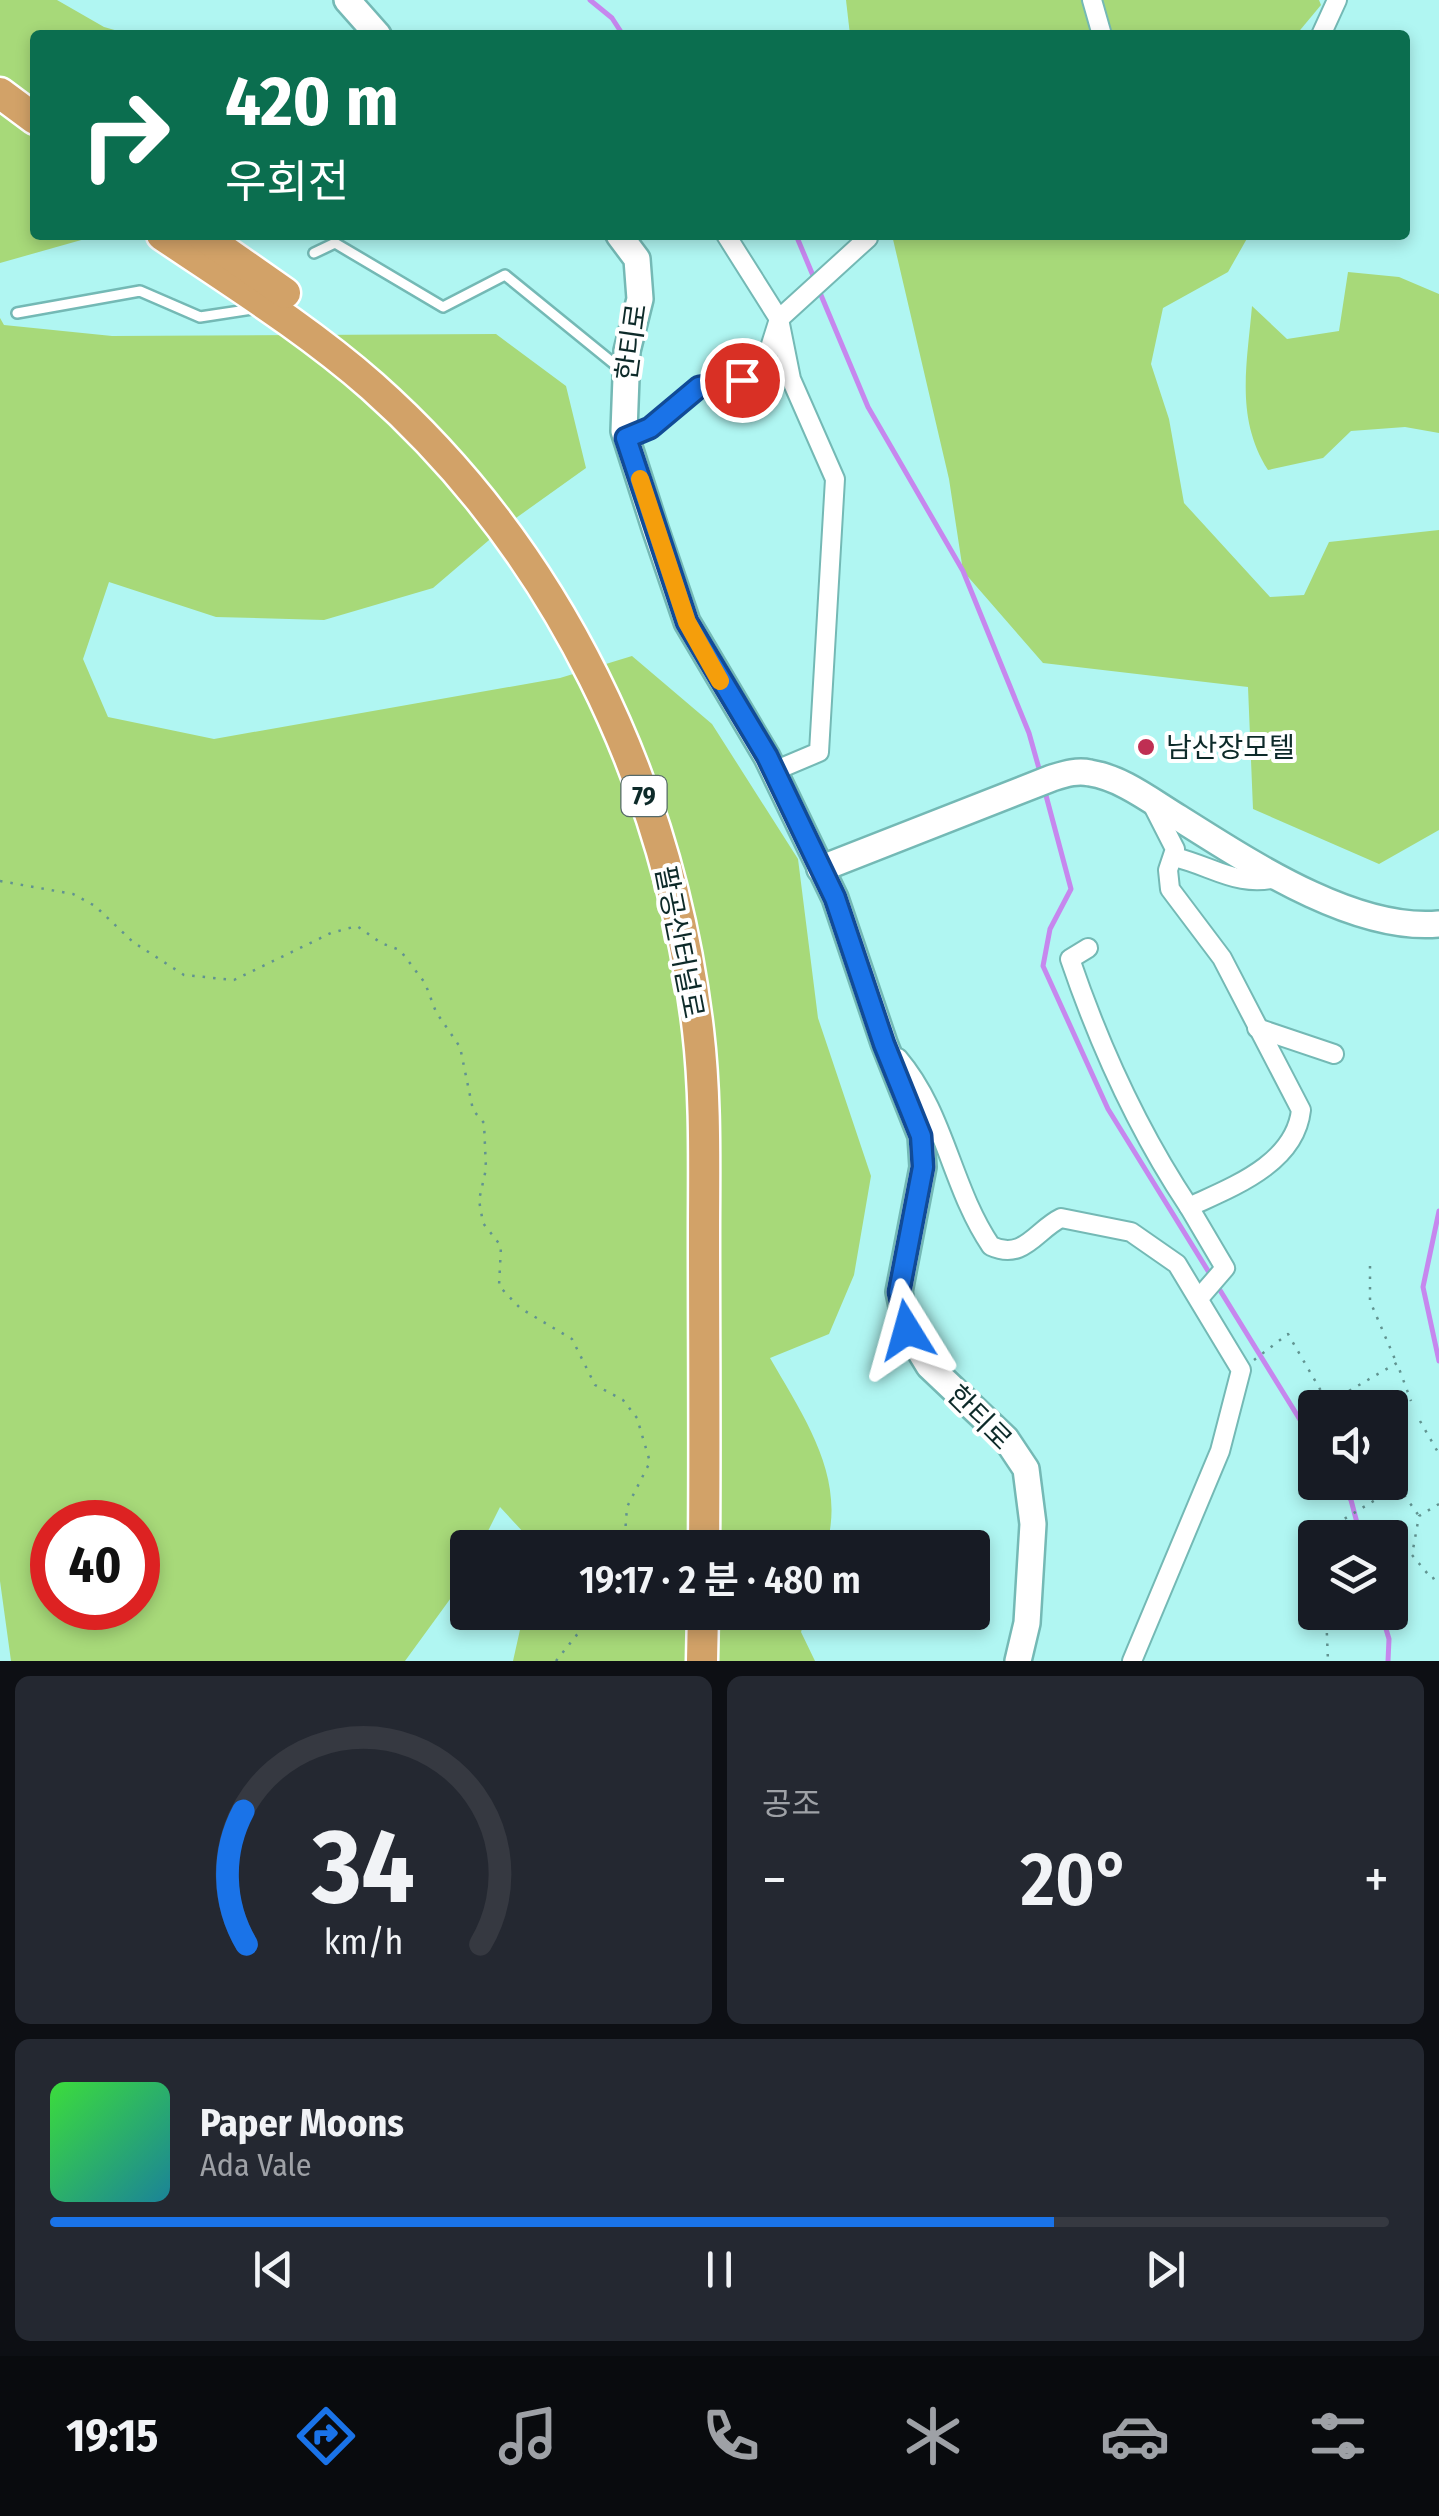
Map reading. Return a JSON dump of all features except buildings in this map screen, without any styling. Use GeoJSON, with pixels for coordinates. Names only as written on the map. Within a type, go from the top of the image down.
{"type":"FeatureCollection","features":[{"type":"Feature","properties":{"kind":"highway"},"geometry":{"type":"LineString","coordinates":[[0,92],[30,115]]}},
{"type":"Feature","properties":{"kind":"highway"},"geometry":{"type":"LineString","coordinates":[[0,118],[30,140]]}},
{"type":"Feature","properties":{"kind":"highway","name":"팔공산터널로"},"geometry":{"type":"LineString","coordinates":[[169,240],[328,349],[375,388],[466,481],[544,586],[615,718],[666,865],[698,1029],[704,1107],[704,1530]]}},
{"type":"Feature","properties":{"kind":"highway","name":"팔공산터널로"},"geometry":{"type":"LineString","coordinates":[[209,240],[364,354],[431,419],[500,497],[552,568],[592,636],[625,698],[654,769],[703,944],[722,1092],[718,1530]]}},
{"type":"Feature","properties":{"kind":"highway"},"geometry":{"type":"LineString","coordinates":[[702,1661],[703,1630]]}},
{"type":"Feature","properties":{"kind":"highway"},"geometry":{"type":"LineString","coordinates":[[717,1661],[718,1630]]}},
{"type":"Feature","properties":{"kind":"street"},"geometry":{"type":"LineString","coordinates":[[347,0],[374,30]]}},
{"type":"Feature","properties":{"kind":"street"},"geometry":{"type":"LineString","coordinates":[[1092,0],[1101,30]]}},
{"type":"Feature","properties":{"kind":"street"},"geometry":{"type":"LineString","coordinates":[[1323,30],[1337,0]]}},
{"type":"Feature","properties":{"kind":"street","name":"한티로"},"geometry":{"type":"LineString","coordinates":[[623,240],[637,259],[640,298],[626,373],[626,438],[687,622],[774,771],[846,926],[884,1044],[921,1136],[923,1154],[900,1277],[907,1330],[929,1366],[1015,1449],[1029,1483],[1033,1524],[1027,1624],[1018,1661]]}},
{"type":"Feature","properties":{"kind":"street"},"geometry":{"type":"LineString","coordinates":[[729,240],[779,320],[791,379],[835,479],[819,752],[774,771]]}},
{"type":"Feature","properties":{"kind":"street"},"geometry":{"type":"LineString","coordinates":[[626,438],[650,428],[699,387],[742,380],[768,354],[779,320],[866,240]]}},
{"type":"Feature","properties":{"kind":"street"},"geometry":{"type":"LineString","coordinates":[[820,869],[1061,776],[1092,773],[1150,800],[1280,877],[1384,920],[1439,924]]}},
{"type":"Feature","properties":{"kind":"street"},"geometry":{"type":"LineString","coordinates":[[1150,800],[1175,849],[1168,870],[1170,890],[1222,958],[1299,1103],[1297,1129],[1290,1144],[1240,1183],[1188,1207]]}},
{"type":"Feature","properties":{"kind":"street"},"geometry":{"type":"LineString","coordinates":[[1174,857],[1239,881],[1261,882],[1280,877]]}},
{"type":"Feature","properties":{"kind":"street"},"geometry":{"type":"LineString","coordinates":[[1088,948],[1070,959],[1088,1014],[1132,1116],[1225,1268],[1200,1297]]}},
{"type":"Feature","properties":{"kind":"street"},"geometry":{"type":"LineString","coordinates":[[1257,1028],[1334,1054]]}},
{"type":"Feature","properties":{"kind":"street"},"geometry":{"type":"LineString","coordinates":[[884,1044],[902,1063],[938,1120],[960,1190],[991,1246],[999,1250],[1028,1246],[1061,1218],[1132,1232],[1177,1264],[1241,1370],[1220,1452],[1132,1661]]}},
{"type":"Feature","properties":{"kind":"lane"},"geometry":{"type":"LineString","coordinates":[[314,253],[335,243],[443,306],[504,275],[626,373]]}},
{"type":"Feature","properties":{"kind":"lane"},"geometry":{"type":"LineString","coordinates":[[17,313],[140,291],[200,317],[266,307]]}},
{"type":"Feature","properties":{"kind":"path"},"geometry":{"type":"LineString","coordinates":[[0,881],[73,894],[95,906],[133,942],[184,975],[234,980],[331,933],[356,926],[380,943],[400,950],[425,983],[436,1012],[460,1047],[472,1110],[484,1123],[486,1169],[479,1200],[483,1223],[501,1246],[504,1267],[500,1286],[520,1308],[572,1339],[595,1385],[623,1400],[637,1418],[650,1462],[627,1507],[625,1530]]}},
{"type":"Feature","properties":{"kind":"path"},"geometry":{"type":"LineString","coordinates":[[1370,1266],[1370,1301],[1400,1370]]}},
{"type":"Feature","properties":{"kind":"path"},"geometry":{"type":"LineString","coordinates":[[1241,1370],[1288,1334],[1328,1403],[1398,1363],[1411,1401]]}},
{"type":"Feature","properties":{"kind":"path"},"geometry":{"type":"LineString","coordinates":[[1420,1421],[1439,1454]]}},
{"type":"Feature","properties":{"kind":"path"},"geometry":{"type":"LineString","coordinates":[[1346,1520],[1398,1486],[1419,1516],[1412,1555],[1432,1579],[1439,1576]]}},
{"type":"Feature","properties":{"kind":"path"},"geometry":{"type":"LineString","coordinates":[[1419,1516],[1439,1504]]}},
{"type":"Feature","properties":{"kind":"path"},"geometry":{"type":"LineString","coordinates":[[556,1661],[580,1630]]}},
{"type":"Feature","properties":{"kind":"path"},"geometry":{"type":"LineString","coordinates":[[1327,1630],[1328,1661]]}},
{"type":"Feature","properties":{"kind":"green space"},"geometry":{"type":"Polygon","coordinates":[[[0,0],[57,0],[114,30],[30,30],[30,240],[81,240],[0,263],[0,0]]]}},
{"type":"Feature","properties":{"kind":"green space"},"geometry":{"type":"Polygon","coordinates":[[[846,0],[1319,0],[1321,5],[1300,30],[849,30],[846,0]]]}},
{"type":"Feature","properties":{"kind":"green space"},"geometry":{"type":"Polygon","coordinates":[[[893,240],[1246,240],[1228,272],[1163,308],[1151,364],[1169,419],[1184,503],[1270,597],[1304,595],[1329,542],[1439,530],[1439,830],[1379,864],[1253,809],[1248,687],[1043,663],[963,571],[949,479],[893,240]]]}},
{"type":"Feature","properties":{"kind":"green space"},"geometry":{"type":"Polygon","coordinates":[[[1348,272],[1399,277],[1439,294],[1439,433],[1405,427],[1351,431],[1323,458],[1268,470],[1247,411],[1252,306],[1287,339],[1339,331],[1348,272]]]}},
{"type":"Feature","properties":{"kind":"green space"},"geometry":{"type":"Polygon","coordinates":[[[0,318],[4,325],[112,336],[496,334],[566,386],[586,468],[509,523],[433,588],[324,620],[216,617],[109,582],[83,659],[108,717],[214,739],[560,678],[632,656],[712,724],[798,859],[818,1018],[871,1176],[854,1275],[829,1334],[770,1358],[819,1449],[831,1497],[829,1530],[521,1530],[500,1507],[488,1530],[450,1530],[450,1599],[405,1661],[11,1661],[0,1581],[0,318]]]}},
{"type":"Feature","properties":{"kind":"green space"},"geometry":{"type":"Polygon","coordinates":[[[520,1630],[802,1630],[815,1661],[513,1661],[520,1630]]]}},
{"type":"Feature","properties":{"kind":"waterway"},"geometry":{"type":"LineString","coordinates":[[590,0],[620,30]]}},
{"type":"Feature","properties":{"kind":"waterway"},"geometry":{"type":"LineString","coordinates":[[798,240],[814,278]]}},
{"type":"Feature","properties":{"kind":"waterway"},"geometry":{"type":"LineString","coordinates":[[818,288],[868,407],[963,571],[1029,733],[1040,772]]}},
{"type":"Feature","properties":{"kind":"waterway"},"geometry":{"type":"LineString","coordinates":[[1044,788],[1071,889],[1050,929],[1043,966],[1108,1109],[1298,1416]]}},
{"type":"Feature","properties":{"kind":"waterway"},"geometry":{"type":"LineString","coordinates":[[1439,1211],[1423,1287],[1439,1361]]}},
{"type":"Feature","properties":{"kind":"waterway"},"geometry":{"type":"LineString","coordinates":[[1351,1500],[1356,1520]]}},
{"type":"Feature","properties":{"kind":"waterway"},"geometry":{"type":"LineString","coordinates":[[1386,1630],[1388,1661]]}},
{"type":"Feature","properties":{"kind":"slow traffic"},"geometry":{"type":"LineString","coordinates":[[640,479],[687,622],[720,681]]}},
{"type":"Feature","properties":{"kind":"place","name":"남산장모텔"},"geometry":{"type":"Point","coordinates":[1146,747]}},
{"type":"Feature","properties":{"kind":"route"},"geometry":{"type":"LineString","coordinates":[[742,380],[699,387],[650,428],[626,438],[687,622],[767,756],[835,898],[898,1083],[921,1136],[923,1167],[899,1292],[907,1330]]}}]}
